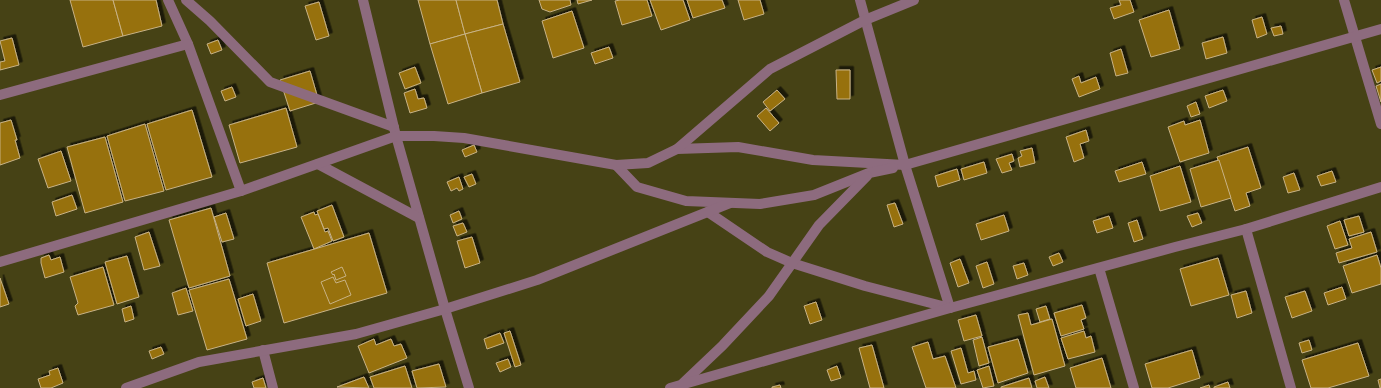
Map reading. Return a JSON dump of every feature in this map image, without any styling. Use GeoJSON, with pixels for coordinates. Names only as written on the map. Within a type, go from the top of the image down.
{"type":"FeatureCollection","features":[{"type":"Feature","properties":{"kind":"street"},"geometry":{"type":"LineString","coordinates":[[168,0],[188,44],[241,191]]}},
{"type":"Feature","properties":{"kind":"street"},"geometry":{"type":"LineString","coordinates":[[186,0],[210,21],[270,82],[395,131],[464,138],[616,164],[648,162],[677,149],[770,69],[865,20],[914,0]]}},
{"type":"Feature","properties":{"kind":"street"},"geometry":{"type":"LineString","coordinates":[[363,0],[395,131],[445,309],[469,388]]}},
{"type":"Feature","properties":{"kind":"street"},"geometry":{"type":"LineString","coordinates":[[860,0],[905,165],[950,308]]}},
{"type":"Feature","properties":{"kind":"street"},"geometry":{"type":"LineString","coordinates":[[1344,0],[1381,124]]}},
{"type":"Feature","properties":{"kind":"street"},"geometry":{"type":"LineString","coordinates":[[616,164],[637,187],[686,201],[760,204],[814,194],[869,173],[905,165],[1381,29]]}},
{"type":"Feature","properties":{"kind":"street"},"geometry":{"type":"LineString","coordinates":[[0,95],[188,44]]}},
{"type":"Feature","properties":{"kind":"street"},"geometry":{"type":"LineString","coordinates":[[0,262],[241,191],[318,164],[395,131]]}},
{"type":"Feature","properties":{"kind":"street"},"geometry":{"type":"LineString","coordinates":[[677,149],[738,148],[814,160],[905,165]]}},
{"type":"Feature","properties":{"kind":"street"},"geometry":{"type":"LineString","coordinates":[[318,164],[419,218]]}},
{"type":"Feature","properties":{"kind":"street"},"geometry":{"type":"LineString","coordinates":[[681,385],[723,345],[769,296],[819,224],[869,173]]}},
{"type":"Feature","properties":{"kind":"street"},"geometry":{"type":"LineString","coordinates":[[670,388],[950,308],[1246,229],[1381,187]]}},
{"type":"Feature","properties":{"kind":"street"},"geometry":{"type":"LineString","coordinates":[[130,387],[199,362],[356,334],[445,309],[537,280],[730,203]]}},
{"type":"Feature","properties":{"kind":"street"},"geometry":{"type":"LineString","coordinates":[[708,212],[767,252],[792,263],[865,286],[950,308]]}},
{"type":"Feature","properties":{"kind":"street"},"geometry":{"type":"LineString","coordinates":[[1246,229],[1291,388]]}},
{"type":"Feature","properties":{"kind":"street"},"geometry":{"type":"LineString","coordinates":[[1099,268],[1134,388]]}},
{"type":"Feature","properties":{"kind":"street"},"geometry":{"type":"LineString","coordinates":[[263,350],[273,388]]}},
{"type":"Feature","properties":{"kind":"building"},"geometry":{"type":"Polygon","coordinates":[[[70,0],[113,0],[123,36],[83,47],[70,0]]]}},
{"type":"Feature","properties":{"kind":"building"},"geometry":{"type":"Polygon","coordinates":[[[113,0],[156,0],[162,26],[123,36],[113,0]]]}},
{"type":"Feature","properties":{"kind":"building"},"geometry":{"type":"Polygon","coordinates":[[[418,0],[456,0],[465,34],[430,44],[418,0]]]}},
{"type":"Feature","properties":{"kind":"building"},"geometry":{"type":"Polygon","coordinates":[[[456,0],[497,0],[503,24],[465,34],[456,0]]]}},
{"type":"Feature","properties":{"kind":"building"},"geometry":{"type":"Polygon","coordinates":[[[539,0],[570,0],[571,5],[550,12],[542,9],[539,0]]]}},
{"type":"Feature","properties":{"kind":"building"},"geometry":{"type":"Polygon","coordinates":[[[577,0],[592,0],[578,4],[577,0]]]}},
{"type":"Feature","properties":{"kind":"building"},"geometry":{"type":"Polygon","coordinates":[[[647,0],[652,16],[622,25],[615,1],[647,0]]]}},
{"type":"Feature","properties":{"kind":"building"},"geometry":{"type":"Polygon","coordinates":[[[650,0],[683,0],[690,20],[661,30],[650,0]]]}},
{"type":"Feature","properties":{"kind":"building"},"geometry":{"type":"Polygon","coordinates":[[[687,0],[722,0],[725,8],[693,18],[687,0]]]}},
{"type":"Feature","properties":{"kind":"building"},"geometry":{"type":"Polygon","coordinates":[[[738,0],[760,0],[764,14],[744,20],[738,0]]]}},
{"type":"Feature","properties":{"kind":"building"},"geometry":{"type":"Polygon","coordinates":[[[1119,0],[1130,0],[1134,12],[1114,19],[1110,8],[1121,5],[1119,0]]]}},
{"type":"Feature","properties":{"kind":"building"},"geometry":{"type":"Polygon","coordinates":[[[319,2],[329,36],[316,40],[305,6],[319,2]]]}},
{"type":"Feature","properties":{"kind":"building"},"geometry":{"type":"Polygon","coordinates":[[[1169,10],[1180,49],[1151,57],[1139,20],[1169,10]]]}},
{"type":"Feature","properties":{"kind":"building"},"geometry":{"type":"Polygon","coordinates":[[[572,11],[584,48],[553,58],[542,21],[572,11]]]}},
{"type":"Feature","properties":{"kind":"building"},"geometry":{"type":"Polygon","coordinates":[[[1262,17],[1267,34],[1257,38],[1252,20],[1262,17]]]}},
{"type":"Feature","properties":{"kind":"building"},"geometry":{"type":"Polygon","coordinates":[[[503,24],[520,82],[482,93],[465,34],[503,24]]]}},
{"type":"Feature","properties":{"kind":"building"},"geometry":{"type":"Polygon","coordinates":[[[1281,26],[1283,34],[1274,36],[1271,28],[1281,26]]]}},
{"type":"Feature","properties":{"kind":"building"},"geometry":{"type":"Polygon","coordinates":[[[465,34],[482,93],[448,104],[430,44],[465,34]]]}},
{"type":"Feature","properties":{"kind":"building"},"geometry":{"type":"Polygon","coordinates":[[[1223,37],[1227,53],[1206,59],[1202,43],[1223,37]]]}},
{"type":"Feature","properties":{"kind":"building"},"geometry":{"type":"Polygon","coordinates":[[[12,38],[19,65],[0,70],[0,62],[5,61],[0,41],[12,38]]]}},
{"type":"Feature","properties":{"kind":"building"},"geometry":{"type":"Polygon","coordinates":[[[218,40],[222,50],[211,54],[207,44],[218,40]]]}},
{"type":"Feature","properties":{"kind":"building"},"geometry":{"type":"Polygon","coordinates":[[[609,47],[613,58],[595,64],[591,53],[609,47]]]}},
{"type":"Feature","properties":{"kind":"building"},"geometry":{"type":"Polygon","coordinates":[[[1121,49],[1128,73],[1116,76],[1110,53],[1121,49]]]}},
{"type":"Feature","properties":{"kind":"building"},"geometry":{"type":"Polygon","coordinates":[[[415,67],[421,83],[405,89],[399,73],[415,67]]]}},
{"type":"Feature","properties":{"kind":"building"},"geometry":{"type":"Polygon","coordinates":[[[1381,67],[1381,81],[1377,83],[1372,70],[1381,67]]]}},
{"type":"Feature","properties":{"kind":"building"},"geometry":{"type":"Polygon","coordinates":[[[836,70],[850,70],[850,99],[837,99],[836,70]]]}},
{"type":"Feature","properties":{"kind":"building"},"geometry":{"type":"Polygon","coordinates":[[[310,71],[319,102],[290,111],[280,80],[310,71]]]}},
{"type":"Feature","properties":{"kind":"building"},"geometry":{"type":"Polygon","coordinates":[[[1079,76],[1081,83],[1096,77],[1100,89],[1079,97],[1072,79],[1079,76]]]}},
{"type":"Feature","properties":{"kind":"building"},"geometry":{"type":"Polygon","coordinates":[[[1381,84],[1381,102],[1376,86],[1381,84]]]}},
{"type":"Feature","properties":{"kind":"building"},"geometry":{"type":"Polygon","coordinates":[[[232,87],[236,97],[225,101],[221,91],[232,87]]]}},
{"type":"Feature","properties":{"kind":"building"},"geometry":{"type":"Polygon","coordinates":[[[415,89],[418,99],[424,98],[427,108],[410,113],[404,93],[415,89]]]}},
{"type":"Feature","properties":{"kind":"building"},"geometry":{"type":"Polygon","coordinates":[[[777,90],[785,99],[770,111],[763,102],[777,90]]]}},
{"type":"Feature","properties":{"kind":"building"},"geometry":{"type":"Polygon","coordinates":[[[1223,90],[1227,101],[1209,108],[1205,96],[1223,90]]]}},
{"type":"Feature","properties":{"kind":"building"},"geometry":{"type":"Polygon","coordinates":[[[1196,102],[1200,114],[1191,117],[1187,106],[1196,102]]]}},
{"type":"Feature","properties":{"kind":"building"},"geometry":{"type":"Polygon","coordinates":[[[286,108],[297,147],[240,163],[229,125],[286,108]]]}},
{"type":"Feature","properties":{"kind":"building"},"geometry":{"type":"Polygon","coordinates":[[[766,108],[779,123],[770,131],[757,116],[766,108]]]}},
{"type":"Feature","properties":{"kind":"building"},"geometry":{"type":"Polygon","coordinates":[[[192,110],[212,177],[166,190],[147,124],[192,110]]]}},
{"type":"Feature","properties":{"kind":"building"},"geometry":{"type":"Polygon","coordinates":[[[11,120],[17,140],[15,140],[20,158],[0,165],[0,123],[11,120]]]}},
{"type":"Feature","properties":{"kind":"building"},"geometry":{"type":"Polygon","coordinates":[[[1200,120],[1209,153],[1180,162],[1168,127],[1184,121],[1185,125],[1200,120]]]}},
{"type":"Feature","properties":{"kind":"building"},"geometry":{"type":"Polygon","coordinates":[[[145,124],[164,191],[125,201],[107,136],[145,124]]]}},
{"type":"Feature","properties":{"kind":"building"},"geometry":{"type":"Polygon","coordinates":[[[1086,130],[1089,141],[1080,144],[1084,158],[1074,162],[1066,137],[1086,130]]]}},
{"type":"Feature","properties":{"kind":"building"},"geometry":{"type":"Polygon","coordinates":[[[105,137],[123,202],[85,213],[67,147],[105,137]]]}},
{"type":"Feature","properties":{"kind":"building"},"geometry":{"type":"Polygon","coordinates":[[[474,145],[477,152],[465,157],[462,150],[474,145]]]}},
{"type":"Feature","properties":{"kind":"building"},"geometry":{"type":"Polygon","coordinates":[[[1248,147],[1261,188],[1246,193],[1250,206],[1235,211],[1217,157],[1248,147]]]}},
{"type":"Feature","properties":{"kind":"building"},"geometry":{"type":"Polygon","coordinates":[[[1032,148],[1035,163],[1020,167],[1018,158],[1022,156],[1020,151],[1032,148]]]}},
{"type":"Feature","properties":{"kind":"building"},"geometry":{"type":"Polygon","coordinates":[[[61,151],[71,181],[48,188],[38,159],[61,151]]]}},
{"type":"Feature","properties":{"kind":"building"},"geometry":{"type":"Polygon","coordinates":[[[1012,154],[1014,161],[1009,163],[1012,170],[1002,173],[996,159],[1012,154]]]}},
{"type":"Feature","properties":{"kind":"building"},"geometry":{"type":"Polygon","coordinates":[[[1219,160],[1231,198],[1201,207],[1190,169],[1219,160]]]}},
{"type":"Feature","properties":{"kind":"building"},"geometry":{"type":"Polygon","coordinates":[[[984,162],[987,173],[964,180],[961,169],[984,162]]]}},
{"type":"Feature","properties":{"kind":"building"},"geometry":{"type":"Polygon","coordinates":[[[1142,162],[1146,174],[1119,182],[1115,171],[1142,162]]]}},
{"type":"Feature","properties":{"kind":"building"},"geometry":{"type":"Polygon","coordinates":[[[1180,166],[1191,202],[1160,211],[1150,176],[1180,166]]]}},
{"type":"Feature","properties":{"kind":"building"},"geometry":{"type":"Polygon","coordinates":[[[957,169],[960,180],[938,187],[935,176],[957,169]]]}},
{"type":"Feature","properties":{"kind":"building"},"geometry":{"type":"Polygon","coordinates":[[[1332,171],[1336,182],[1321,186],[1317,176],[1332,171]]]}},
{"type":"Feature","properties":{"kind":"building"},"geometry":{"type":"Polygon","coordinates":[[[1294,173],[1300,190],[1288,193],[1283,177],[1294,173]]]}},
{"type":"Feature","properties":{"kind":"building"},"geometry":{"type":"Polygon","coordinates":[[[472,174],[476,184],[469,187],[464,177],[472,174]]]}},
{"type":"Feature","properties":{"kind":"building"},"geometry":{"type":"Polygon","coordinates":[[[459,177],[463,189],[459,191],[457,188],[451,191],[447,182],[459,177]]]}},
{"type":"Feature","properties":{"kind":"building"},"geometry":{"type":"Polygon","coordinates":[[[72,195],[77,209],[56,216],[52,202],[72,195]]]}},
{"type":"Feature","properties":{"kind":"building"},"geometry":{"type":"Polygon","coordinates":[[[895,203],[903,224],[894,227],[887,205],[895,203]]]}},
{"type":"Feature","properties":{"kind":"building"},"geometry":{"type":"Polygon","coordinates":[[[332,205],[344,237],[333,241],[328,228],[324,229],[317,211],[332,205]]]}},
{"type":"Feature","properties":{"kind":"building"},"geometry":{"type":"Polygon","coordinates":[[[211,208],[230,276],[189,288],[169,220],[211,208]]]}},
{"type":"Feature","properties":{"kind":"building"},"geometry":{"type":"Polygon","coordinates":[[[459,211],[462,219],[453,223],[450,215],[459,211]]]}},
{"type":"Feature","properties":{"kind":"building"},"geometry":{"type":"Polygon","coordinates":[[[314,212],[315,215],[318,214],[325,232],[328,231],[332,241],[314,249],[301,217],[314,212]]]}},
{"type":"Feature","properties":{"kind":"building"},"geometry":{"type":"Polygon","coordinates":[[[226,213],[234,239],[222,242],[214,217],[226,213]]]}},
{"type":"Feature","properties":{"kind":"building"},"geometry":{"type":"Polygon","coordinates":[[[1198,213],[1202,223],[1192,227],[1187,216],[1198,213]]]}},
{"type":"Feature","properties":{"kind":"building"},"geometry":{"type":"Polygon","coordinates":[[[1004,215],[1009,231],[981,240],[976,224],[1004,215]]]}},
{"type":"Feature","properties":{"kind":"building"},"geometry":{"type":"Polygon","coordinates":[[[1109,216],[1113,228],[1097,233],[1093,221],[1109,216]]]}},
{"type":"Feature","properties":{"kind":"building"},"geometry":{"type":"Polygon","coordinates":[[[1359,216],[1364,232],[1349,236],[1344,220],[1359,216]]]}},
{"type":"Feature","properties":{"kind":"building"},"geometry":{"type":"Polygon","coordinates":[[[1137,220],[1143,239],[1134,242],[1128,223],[1137,220]]]}},
{"type":"Feature","properties":{"kind":"building"},"geometry":{"type":"Polygon","coordinates":[[[1340,221],[1348,245],[1335,249],[1327,226],[1340,221]]]}},
{"type":"Feature","properties":{"kind":"building"},"geometry":{"type":"Polygon","coordinates":[[[463,223],[467,232],[457,236],[453,226],[463,223]]]}},
{"type":"Feature","properties":{"kind":"building"},"geometry":{"type":"Polygon","coordinates":[[[149,232],[160,266],[144,270],[135,237],[149,232]]]}},
{"type":"Feature","properties":{"kind":"building"},"geometry":{"type":"Polygon","coordinates":[[[1371,232],[1377,252],[1339,263],[1336,253],[1352,248],[1349,239],[1371,232]]]}},
{"type":"Feature","properties":{"kind":"building"},"geometry":{"type":"Polygon","coordinates":[[[369,233],[387,293],[284,323],[267,263],[369,233]]]}},
{"type":"Feature","properties":{"kind":"building"},"geometry":{"type":"Polygon","coordinates":[[[472,237],[480,263],[465,268],[457,241],[472,237]]]}},
{"type":"Feature","properties":{"kind":"building"},"geometry":{"type":"Polygon","coordinates":[[[1059,253],[1063,262],[1053,266],[1049,257],[1059,253]]]}},
{"type":"Feature","properties":{"kind":"building"},"geometry":{"type":"Polygon","coordinates":[[[49,255],[51,260],[60,257],[64,272],[45,278],[41,258],[49,255]]]}},
{"type":"Feature","properties":{"kind":"building"},"geometry":{"type":"Polygon","coordinates":[[[1377,255],[1381,268],[1381,284],[1352,293],[1343,266],[1377,255]]]}},
{"type":"Feature","properties":{"kind":"building"},"geometry":{"type":"Polygon","coordinates":[[[127,256],[139,297],[117,304],[105,262],[127,256]]]}},
{"type":"Feature","properties":{"kind":"building"},"geometry":{"type":"Polygon","coordinates":[[[1218,258],[1229,295],[1191,306],[1180,269],[1218,258]]]}},
{"type":"Feature","properties":{"kind":"building"},"geometry":{"type":"Polygon","coordinates":[[[960,259],[969,283],[958,287],[950,263],[960,259]]]}},
{"type":"Feature","properties":{"kind":"building"},"geometry":{"type":"Polygon","coordinates":[[[987,262],[994,284],[983,288],[976,266],[987,262]]]}},
{"type":"Feature","properties":{"kind":"building"},"geometry":{"type":"Polygon","coordinates":[[[1024,263],[1028,275],[1017,279],[1013,266],[1024,263]]]}},
{"type":"Feature","properties":{"kind":"building"},"geometry":{"type":"Polygon","coordinates":[[[103,267],[114,305],[78,315],[75,306],[78,303],[70,277],[103,267]]]}},
{"type":"Feature","properties":{"kind":"building"},"geometry":{"type":"Polygon","coordinates":[[[342,267],[346,276],[336,280],[334,274],[333,275],[331,272],[342,267]]]}},
{"type":"Feature","properties":{"kind":"building"},"geometry":{"type":"Polygon","coordinates":[[[333,277],[336,283],[345,280],[351,295],[330,304],[321,282],[333,277]]]}},
{"type":"Feature","properties":{"kind":"building"},"geometry":{"type":"Polygon","coordinates":[[[0,278],[9,304],[0,307],[0,278]]]}},
{"type":"Feature","properties":{"kind":"building"},"geometry":{"type":"Polygon","coordinates":[[[229,279],[247,339],[207,350],[189,290],[229,279]]]}},
{"type":"Feature","properties":{"kind":"building"},"geometry":{"type":"Polygon","coordinates":[[[1342,287],[1346,299],[1328,305],[1324,293],[1342,287]]]}},
{"type":"Feature","properties":{"kind":"building"},"geometry":{"type":"Polygon","coordinates":[[[186,288],[193,311],[178,315],[172,293],[186,288]]]}},
{"type":"Feature","properties":{"kind":"building"},"geometry":{"type":"Polygon","coordinates":[[[1246,291],[1252,313],[1237,318],[1231,295],[1246,291]]]}},
{"type":"Feature","properties":{"kind":"building"},"geometry":{"type":"Polygon","coordinates":[[[1305,291],[1312,311],[1292,318],[1285,297],[1305,291]]]}},
{"type":"Feature","properties":{"kind":"building"},"geometry":{"type":"Polygon","coordinates":[[[253,294],[261,321],[246,326],[238,299],[253,294]]]}},
{"type":"Feature","properties":{"kind":"building"},"geometry":{"type":"Polygon","coordinates":[[[816,302],[822,320],[810,324],[804,306],[816,302]]]}},
{"type":"Feature","properties":{"kind":"building"},"geometry":{"type":"Polygon","coordinates":[[[1082,305],[1086,318],[1081,320],[1084,329],[1061,336],[1054,313],[1082,305]]]}},
{"type":"Feature","properties":{"kind":"building"},"geometry":{"type":"Polygon","coordinates":[[[131,306],[134,319],[125,322],[122,309],[131,306]]]}},
{"type":"Feature","properties":{"kind":"building"},"geometry":{"type":"Polygon","coordinates":[[[1046,306],[1050,319],[1040,322],[1036,309],[1046,306]]]}},
{"type":"Feature","properties":{"kind":"building"},"geometry":{"type":"Polygon","coordinates":[[[1028,313],[1031,325],[1052,319],[1065,366],[1034,375],[1018,315],[1028,313]]]}},
{"type":"Feature","properties":{"kind":"building"},"geometry":{"type":"Polygon","coordinates":[[[976,315],[982,336],[964,341],[958,320],[976,315]]]}},
{"type":"Feature","properties":{"kind":"building"},"geometry":{"type":"Polygon","coordinates":[[[510,331],[521,365],[515,367],[504,333],[510,331]]]}},
{"type":"Feature","properties":{"kind":"building"},"geometry":{"type":"Polygon","coordinates":[[[1084,331],[1086,338],[1091,336],[1095,352],[1068,359],[1061,338],[1084,331]]]}},
{"type":"Feature","properties":{"kind":"building"},"geometry":{"type":"Polygon","coordinates":[[[500,333],[504,343],[487,349],[484,339],[500,333]]]}},
{"type":"Feature","properties":{"kind":"building"},"geometry":{"type":"Polygon","coordinates":[[[982,337],[989,363],[979,366],[973,340],[982,337]]]}},
{"type":"Feature","properties":{"kind":"building"},"geometry":{"type":"Polygon","coordinates":[[[374,339],[376,345],[391,339],[394,346],[401,344],[407,358],[369,373],[358,346],[374,339]]]}},
{"type":"Feature","properties":{"kind":"building"},"geometry":{"type":"Polygon","coordinates":[[[1018,339],[1028,373],[998,383],[988,347],[1018,339]]]}},
{"type":"Feature","properties":{"kind":"building"},"geometry":{"type":"Polygon","coordinates":[[[1309,340],[1312,350],[1302,353],[1299,343],[1309,340]]]}},
{"type":"Feature","properties":{"kind":"building"},"geometry":{"type":"Polygon","coordinates":[[[928,342],[933,359],[945,356],[956,388],[926,388],[912,347],[928,342]]]}},
{"type":"Feature","properties":{"kind":"building"},"geometry":{"type":"Polygon","coordinates":[[[1358,343],[1369,376],[1328,388],[1311,388],[1302,360],[1358,343]]]}},
{"type":"Feature","properties":{"kind":"building"},"geometry":{"type":"Polygon","coordinates":[[[872,345],[884,388],[870,388],[859,348],[872,345]]]}},
{"type":"Feature","properties":{"kind":"building"},"geometry":{"type":"Polygon","coordinates":[[[161,347],[164,354],[152,359],[149,351],[161,347]]]}},
{"type":"Feature","properties":{"kind":"building"},"geometry":{"type":"Polygon","coordinates":[[[961,348],[968,373],[974,371],[976,380],[961,384],[951,351],[961,348]]]}},
{"type":"Feature","properties":{"kind":"building"},"geometry":{"type":"Polygon","coordinates":[[[1192,350],[1200,378],[1168,388],[1152,388],[1145,364],[1192,350]]]}},
{"type":"Feature","properties":{"kind":"building"},"geometry":{"type":"Polygon","coordinates":[[[1102,358],[1111,388],[1076,388],[1070,368],[1102,358]]]}},
{"type":"Feature","properties":{"kind":"building"},"geometry":{"type":"Polygon","coordinates":[[[508,359],[511,367],[500,372],[496,363],[508,359]]]}},
{"type":"Feature","properties":{"kind":"building"},"geometry":{"type":"Polygon","coordinates":[[[439,364],[446,387],[417,388],[412,371],[439,364]]]}},
{"type":"Feature","properties":{"kind":"building"},"geometry":{"type":"Polygon","coordinates":[[[405,366],[412,388],[374,388],[370,377],[405,366]]]}},
{"type":"Feature","properties":{"kind":"building"},"geometry":{"type":"Polygon","coordinates":[[[837,366],[841,378],[831,381],[827,370],[837,366]]]}},
{"type":"Feature","properties":{"kind":"building"},"geometry":{"type":"Polygon","coordinates":[[[989,366],[994,386],[983,388],[977,370],[989,366]]]}},
{"type":"Feature","properties":{"kind":"building"},"geometry":{"type":"Polygon","coordinates":[[[58,368],[63,383],[51,388],[41,388],[38,379],[50,375],[49,371],[58,368]]]}},
{"type":"Feature","properties":{"kind":"building"},"geometry":{"type":"Polygon","coordinates":[[[364,377],[369,388],[337,387],[364,377]]]}},
{"type":"Feature","properties":{"kind":"building"},"geometry":{"type":"Polygon","coordinates":[[[1045,377],[1049,388],[1037,388],[1035,381],[1045,377]]]}},
{"type":"Feature","properties":{"kind":"building"},"geometry":{"type":"Polygon","coordinates":[[[263,378],[266,388],[254,388],[252,382],[263,378]]]}},
{"type":"Feature","properties":{"kind":"building"},"geometry":{"type":"Polygon","coordinates":[[[1029,378],[1032,388],[1001,388],[1001,387],[1029,378]]]}},
{"type":"Feature","properties":{"kind":"building"},"geometry":{"type":"Polygon","coordinates":[[[1381,379],[1381,388],[1380,388],[1378,380],[1381,379]]]}},
{"type":"Feature","properties":{"kind":"building"},"geometry":{"type":"Polygon","coordinates":[[[1228,382],[1230,388],[1214,388],[1214,387],[1228,382]]]}},
{"type":"Feature","properties":{"kind":"building"},"geometry":{"type":"Polygon","coordinates":[[[780,385],[781,388],[772,388],[772,387],[780,385]]]}},
{"type":"Feature","properties":{"kind":"building"},"geometry":{"type":"Polygon","coordinates":[[[1209,385],[1210,388],[1200,388],[1209,385]]]}}]}
